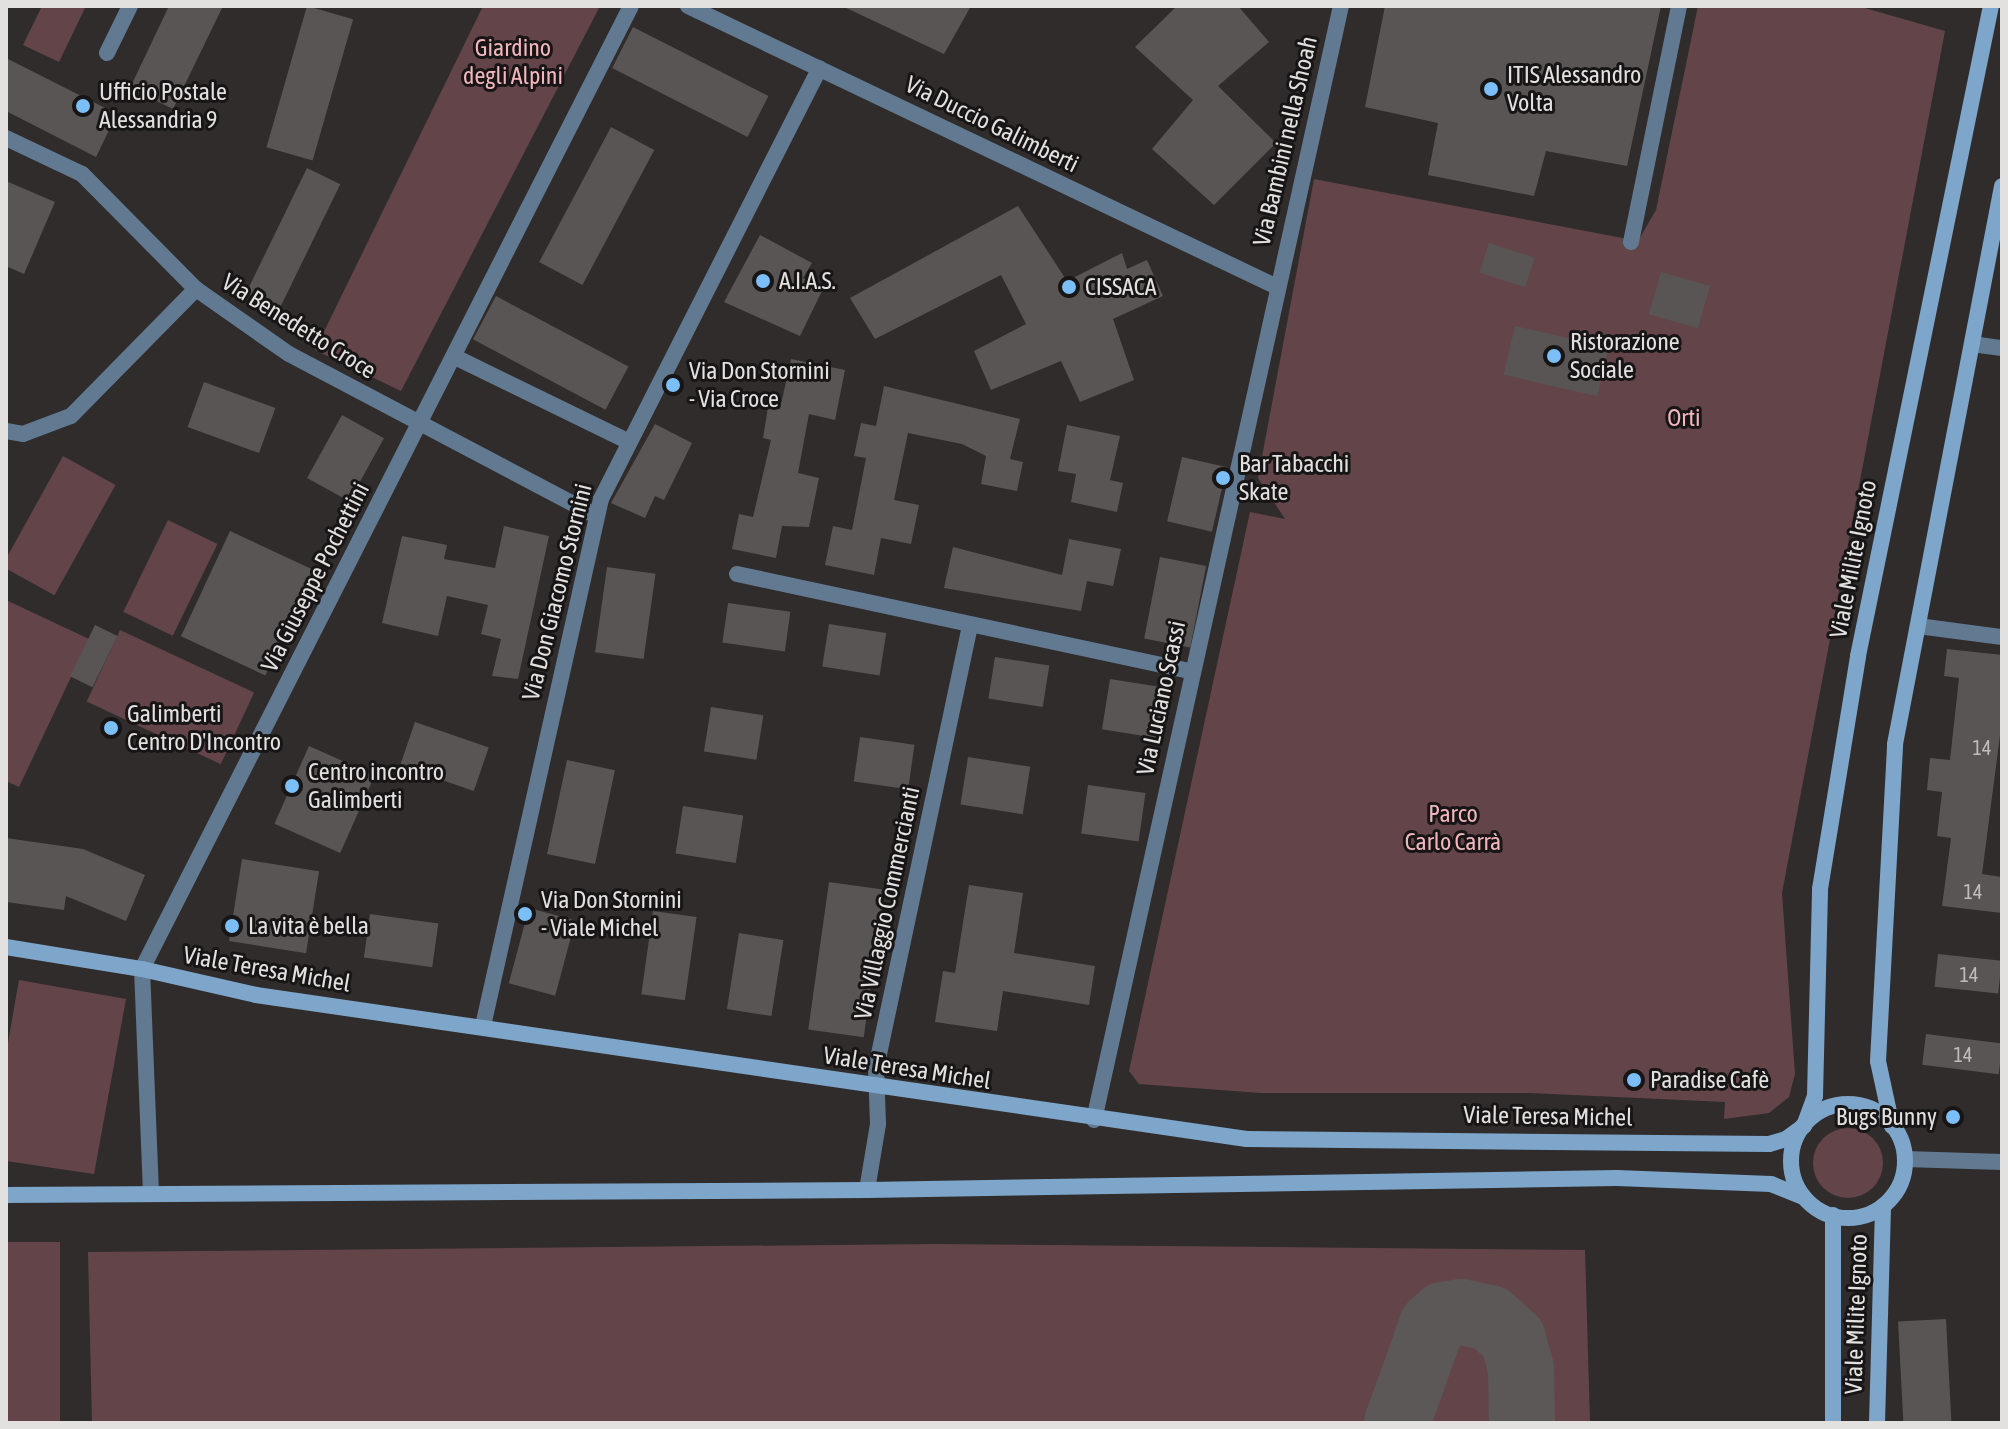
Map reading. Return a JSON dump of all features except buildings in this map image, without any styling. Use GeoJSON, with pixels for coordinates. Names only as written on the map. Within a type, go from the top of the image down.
{"type":"FeatureCollection","features":[{"type":"Feature","properties":{"kind":"street"},"geometry":{"type":"LineString","coordinates":[[107,53],[130,6]]}},
{"type":"Feature","properties":{"kind":"street","name":"Via Giuseppe Pochettini"},"geometry":{"type":"LineString","coordinates":[[151,1193],[142,969],[631,6]]}},
{"type":"Feature","properties":{"kind":"street","name":"Via Duccio Galimberti"},"geometry":{"type":"LineString","coordinates":[[688,6],[1275,286]]}},
{"type":"Feature","properties":{"kind":"street","name":"Via Bambini nella Shoah"},"geometry":{"type":"LineString","coordinates":[[1275,286],[1341,6]]}},
{"type":"Feature","properties":{"kind":"street"},"geometry":{"type":"LineString","coordinates":[[1631,242],[1679,6]]}},
{"type":"Feature","properties":{"kind":"street","name":"Viale Milite Ignoto"},"geometry":{"type":"LineString","coordinates":[[1804,1126],[1817,1078],[1820,889],[1858,656],[1991,6]]}},
{"type":"Feature","properties":{"kind":"street","name":"Via Don Giacomo Stornini"},"geometry":{"type":"LineString","coordinates":[[483,1026],[596,516],[629,442],[820,68]]}},
{"type":"Feature","properties":{"kind":"street","name":"Via Benedetto Croce"},"geometry":{"type":"LineString","coordinates":[[6,138],[82,174],[196,289],[289,354],[418,426],[596,516]]}},
{"type":"Feature","properties":{"kind":"street"},"geometry":{"type":"LineString","coordinates":[[6,1195],[867,1190],[1617,1178],[1771,1184],[1804,1197],[1833,1215],[1856,1217],[1883,1206],[1900,1184],[1905,1159],[1892,1126],[1878,1061],[1883,890],[1895,744],[2002,186]]}},
{"type":"Feature","properties":{"kind":"street","name":"Via Luciano Scassi"},"geometry":{"type":"LineString","coordinates":[[1094,1120],[1275,286]]}},
{"type":"Feature","properties":{"kind":"street"},"geometry":{"type":"LineString","coordinates":[[6,431],[23,434],[71,416],[196,289]]}},
{"type":"Feature","properties":{"kind":"street"},"geometry":{"type":"LineString","coordinates":[[1972,344],[2002,348]]}},
{"type":"Feature","properties":{"kind":"street"},"geometry":{"type":"LineString","coordinates":[[455,357],[629,442]]}},
{"type":"Feature","properties":{"kind":"street"},"geometry":{"type":"LineString","coordinates":[[737,574],[1191,671]]}},
{"type":"Feature","properties":{"kind":"street","name":"Via Villaggio Commercianti"},"geometry":{"type":"LineString","coordinates":[[867,1190],[878,1124],[876,1088],[970,626]]}},
{"type":"Feature","properties":{"kind":"street"},"geometry":{"type":"LineString","coordinates":[[1918,626],[2002,637]]}},
{"type":"Feature","properties":{"kind":"street","name":"Viale Teresa Michel"},"geometry":{"type":"LineString","coordinates":[[6,947],[142,969],[256,995],[483,1026],[1094,1120],[1247,1139],[1764,1144],[1786,1139],[1804,1126]]}},
{"type":"Feature","properties":{"kind":"street"},"geometry":{"type":"LineString","coordinates":[[1804,1197],[1791,1161],[1804,1126],[1828,1108],[1851,1104],[1874,1111],[1892,1126]]}},
{"type":"Feature","properties":{"kind":"street"},"geometry":{"type":"LineString","coordinates":[[1905,1159],[2002,1162]]}},
{"type":"Feature","properties":{"kind":"street","name":"Viale Milite Ignoto"},"geometry":{"type":"LineString","coordinates":[[1877,1423],[1883,1206]]}},
{"type":"Feature","properties":{"kind":"street","name":"Viale Milite Ignoto"},"geometry":{"type":"LineString","coordinates":[[1833,1215],[1833,1423]]}},
{"type":"Feature","properties":{"kind":"green space"},"geometry":{"type":"Polygon","coordinates":[[[42,6],[86,6],[59,62],[23,45],[42,6]]]}},
{"type":"Feature","properties":{"kind":"green space","name":"Giardino degli Alpini"},"geometry":{"type":"Polygon","coordinates":[[[483,6],[600,6],[401,391],[315,350],[483,6]]]}},
{"type":"Feature","properties":{"kind":"green space"},"geometry":{"type":"Polygon","coordinates":[[[1698,6],[1858,6],[1945,31],[1782,893],[1795,1074],[1789,1097],[1769,1113],[1724,1119],[1725,1102],[1530,1093],[1261,1093],[1139,1084],[1129,1071],[1250,512],[1285,519],[1258,478],[1314,179],[1638,241],[1656,210],[1698,6]]]}},
{"type":"Feature","properties":{"kind":"green space"},"geometry":{"type":"Polygon","coordinates":[[[63,456],[115,485],[54,595],[6,568],[6,559],[63,456]]]}},
{"type":"Feature","properties":{"kind":"green space"},"geometry":{"type":"Polygon","coordinates":[[[168,520],[217,544],[173,636],[123,612],[168,520]]]}},
{"type":"Feature","properties":{"kind":"green space"},"geometry":{"type":"Polygon","coordinates":[[[6,600],[89,639],[19,787],[6,781],[6,600]]]}},
{"type":"Feature","properties":{"kind":"green space"},"geometry":{"type":"Polygon","coordinates":[[[120,630],[254,693],[221,764],[87,702],[120,630]]]}},
{"type":"Feature","properties":{"kind":"green space"},"geometry":{"type":"Polygon","coordinates":[[[19,980],[126,999],[94,1174],[6,1161],[6,1054],[19,980]]]}},
{"type":"Feature","properties":{"kind":"green space"},"geometry":{"type":"Polygon","coordinates":[[[1848,1128],[1867,1134],[1877,1144],[1883,1163],[1877,1182],[1867,1192],[1848,1198],[1829,1192],[1819,1182],[1813,1163],[1819,1144],[1829,1134],[1848,1128]]]}},
{"type":"Feature","properties":{"kind":"green space"},"geometry":{"type":"Polygon","coordinates":[[[6,1242],[60,1242],[60,1423],[6,1423],[6,1242]]]}},
{"type":"Feature","properties":{"kind":"green space"},"geometry":{"type":"Polygon","coordinates":[[[936,1244],[1585,1250],[1590,1423],[92,1423],[88,1252],[936,1244]]]}},
{"type":"Feature","properties":{"kind":"taxiway"},"geometry":{"type":"LineString","coordinates":[[1397,1423],[1432,1325],[1443,1315],[1461,1312],[1490,1318],[1513,1339],[1521,1369],[1522,1423]]}},
{"type":"Feature","properties":{"kind":"place","name":"ITIS Alessandro Volta"},"geometry":{"type":"Point","coordinates":[1491,89]}},
{"type":"Feature","properties":{"kind":"place","name":"Ufficio Postale Alessandria 9"},"geometry":{"type":"Point","coordinates":[83,106]}},
{"type":"Feature","properties":{"kind":"place","name":"A.I.A.S."},"geometry":{"type":"Point","coordinates":[763,281]}},
{"type":"Feature","properties":{"kind":"place","name":"CISSACA"},"geometry":{"type":"Point","coordinates":[1069,287]}},
{"type":"Feature","properties":{"kind":"place","name":"Ristorazione Sociale"},"geometry":{"type":"Point","coordinates":[1554,356]}},
{"type":"Feature","properties":{"kind":"place","name":"Via Don Stornini - Via Croce"},"geometry":{"type":"Point","coordinates":[673,385]}},
{"type":"Feature","properties":{"kind":"place","name":"Bar Tabacchi Skate"},"geometry":{"type":"Point","coordinates":[1223,478]}},
{"type":"Feature","properties":{"kind":"place","name":"Galimberti Centro D'Incontro"},"geometry":{"type":"Point","coordinates":[111,728]}},
{"type":"Feature","properties":{"kind":"place","name":"Centro incontro Galimberti"},"geometry":{"type":"Point","coordinates":[292,786]}},
{"type":"Feature","properties":{"kind":"place","name":"Via Don Stornini - Viale Michel"},"geometry":{"type":"Point","coordinates":[525,914]}},
{"type":"Feature","properties":{"kind":"place","name":"La vita è bella"},"geometry":{"type":"Point","coordinates":[232,926]}},
{"type":"Feature","properties":{"kind":"place","name":"Paradise Cafè"},"geometry":{"type":"Point","coordinates":[1634,1080]}},
{"type":"Feature","properties":{"kind":"place","name":"Bugs Bunny"},"geometry":{"type":"Point","coordinates":[1953,1117]}},
{"type":"Feature","properties":{"kind":"park label","name":"Orti"},"geometry":{"type":"Point","coordinates":[1684,418]}},
{"type":"Feature","properties":{"kind":"park label","name":"Parco Carlo Carrà"},"geometry":{"type":"Point","coordinates":[1453,828]}}]}
